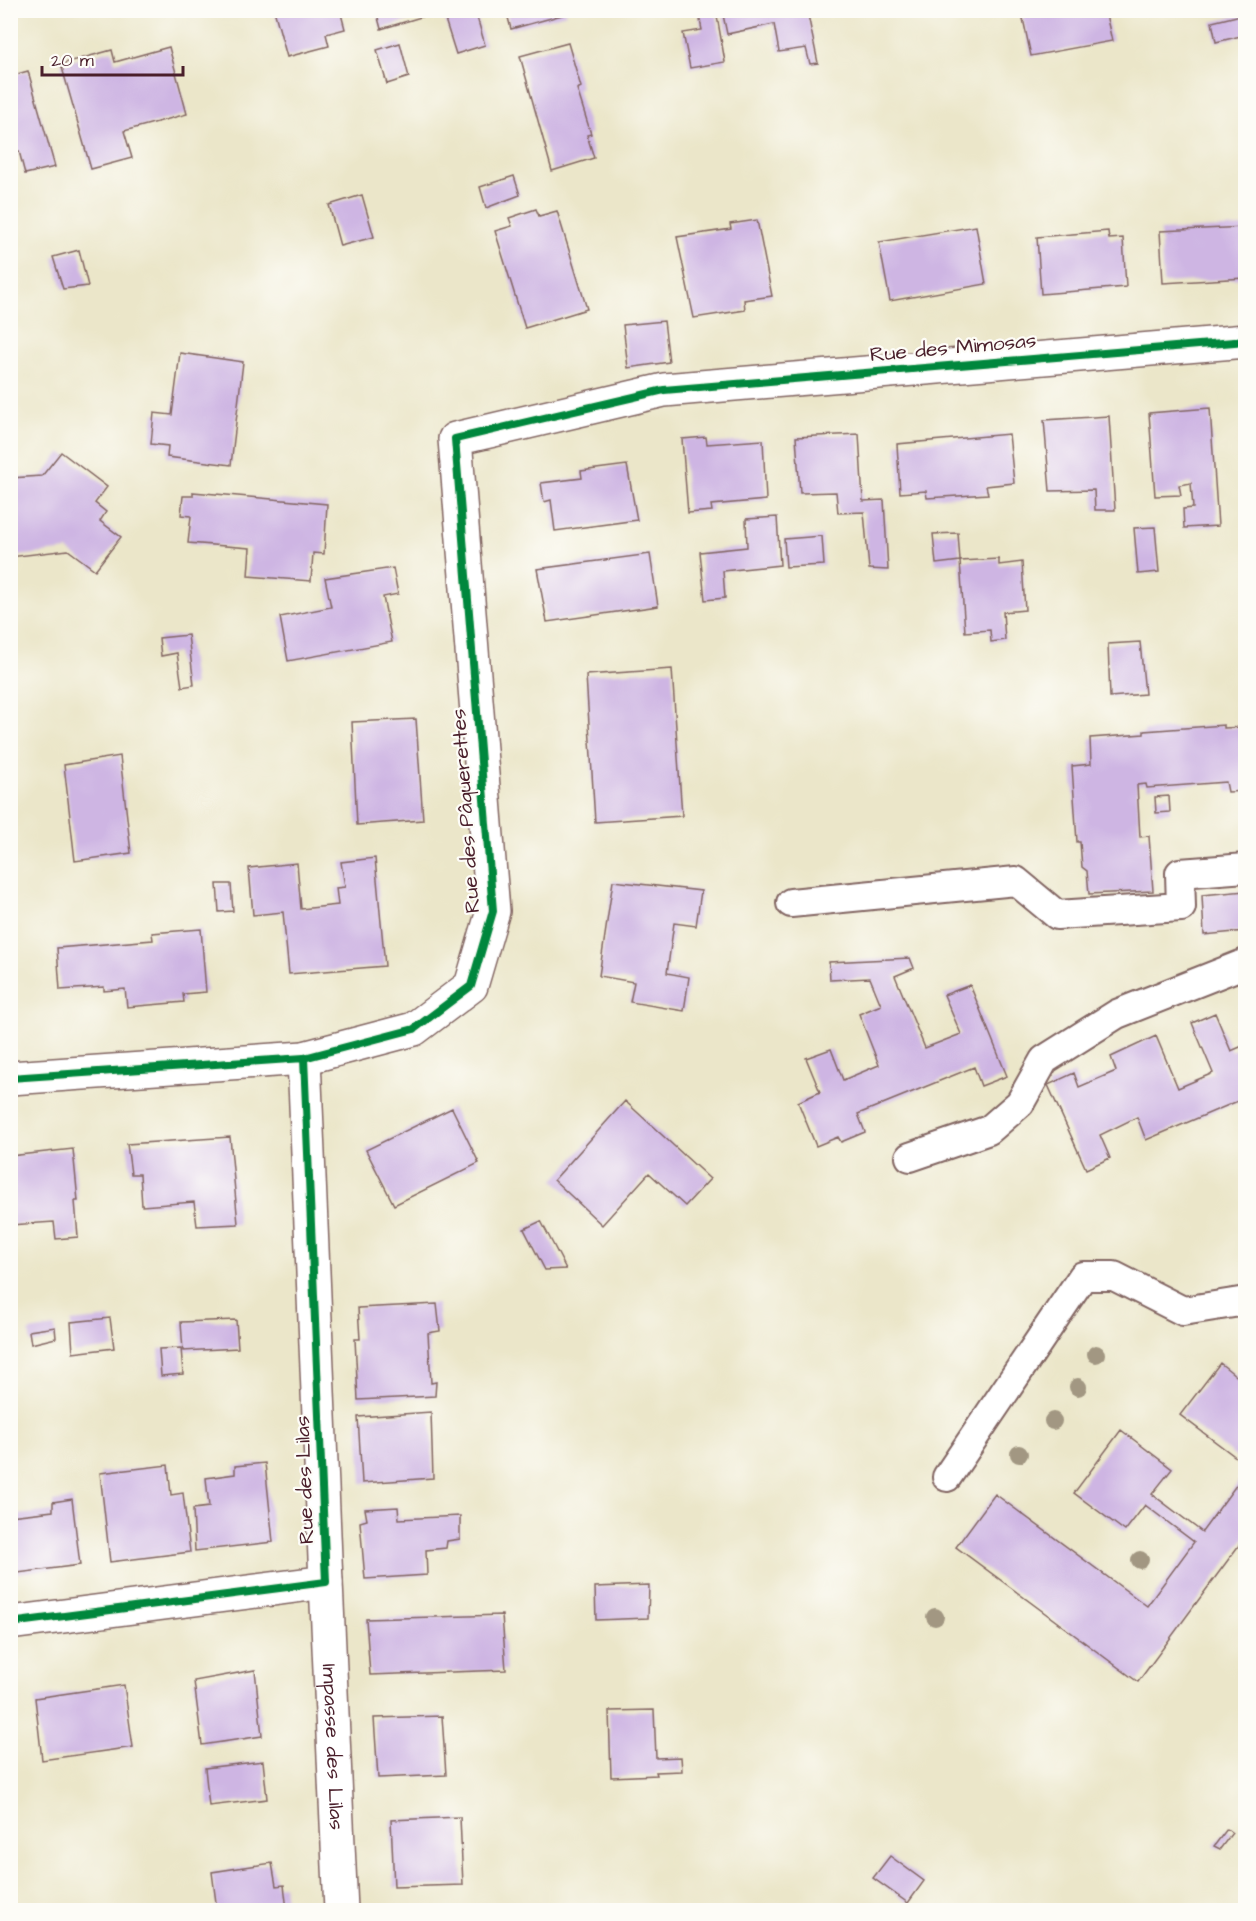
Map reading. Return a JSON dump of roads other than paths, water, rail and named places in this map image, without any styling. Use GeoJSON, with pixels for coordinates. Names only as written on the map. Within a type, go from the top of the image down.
{"type":"FeatureCollection","features":[{"type":"Feature","properties":{"kind":"street","name":"Rue des Mimosas"},"geometry":{"type":"LineString","coordinates":[[664,390],[1245,341]]}},
{"type":"Feature","properties":{"kind":"street","name":"Rue des Pâquerettes"},"geometry":{"type":"LineString","coordinates":[[10,1078],[304,1058],[414,1029],[471,986],[493,911],[455,439],[664,390]]}},
{"type":"Feature","properties":{"kind":"street","name":"Rue des Lilas"},"geometry":{"type":"LineString","coordinates":[[304,1058],[326,1582]]}},
{"type":"Feature","properties":{"kind":"street"},"geometry":{"type":"LineString","coordinates":[[10,1623],[326,1582]]}},
{"type":"Feature","properties":{"kind":"street","name":"Impasse des Lilas"},"geometry":{"type":"LineString","coordinates":[[326,1582],[341,1911]]}},
{"type":"Feature","properties":{"kind":"lane"},"geometry":{"type":"LineString","coordinates":[[791,903],[1016,881],[1058,915],[1181,907],[1180,873],[1245,868]]}},
{"type":"Feature","properties":{"kind":"lane"},"geometry":{"type":"LineString","coordinates":[[910,1157],[989,1130],[1020,1103],[1044,1060],[1117,1014],[1245,963]]}},
{"type":"Feature","properties":{"kind":"lane"},"geometry":{"type":"LineString","coordinates":[[947,1477],[1083,1276],[1114,1276],[1183,1311],[1245,1301]]}}]}
